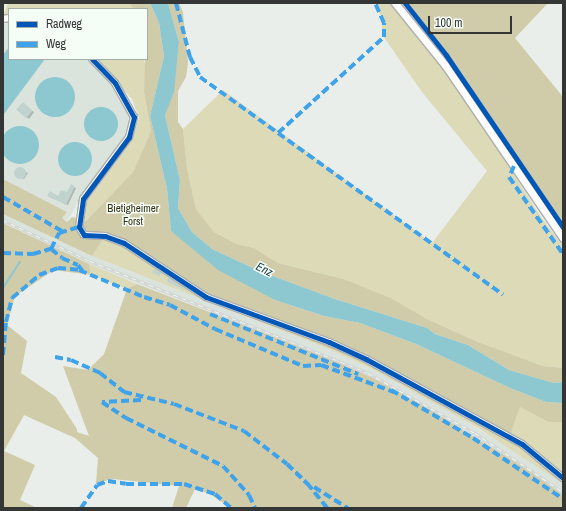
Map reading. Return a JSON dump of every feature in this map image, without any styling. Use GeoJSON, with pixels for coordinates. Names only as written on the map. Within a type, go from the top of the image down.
{"type":"FeatureCollection","features":[{"type":"Feature","properties":{"kind":"main road"},"geometry":{"type":"LineString","coordinates":[[395,3],[446,65],[563,238]]}},
{"type":"Feature","properties":{"kind":"lane"},"geometry":{"type":"LineString","coordinates":[[93,60],[115,84],[134,117],[129,136],[83,199],[79,227],[84,235],[105,236],[124,243],[206,297],[329,342],[366,359],[522,444],[563,478]]}},
{"type":"Feature","properties":{"kind":"shaded area"},"geometry":{"type":"Polygon","coordinates":[[[8,3],[129,3],[133,8],[8,8],[8,16],[3,17],[8,3]]]}},
{"type":"Feature","properties":{"kind":"shaded area"},"geometry":{"type":"Polygon","coordinates":[[[374,3],[389,3],[445,68],[543,220],[563,246],[563,368],[543,366],[478,342],[427,319],[391,298],[344,279],[278,263],[254,248],[237,244],[214,232],[196,209],[187,168],[183,129],[223,90],[432,243],[487,171],[422,92],[383,36],[381,16],[374,3]]]}},
{"type":"Feature","properties":{"kind":"shaded area"},"geometry":{"type":"Polygon","coordinates":[[[8,22],[8,60],[89,60],[114,85],[132,118],[127,137],[81,197],[67,222],[62,218],[67,212],[3,179],[3,25],[8,22]]]}},
{"type":"Feature","properties":{"kind":"shaded area"},"geometry":{"type":"Polygon","coordinates":[[[96,60],[144,60],[147,76],[144,92],[151,131],[133,172],[86,221],[82,220],[87,198],[133,136],[139,118],[132,99],[96,60]]]}},
{"type":"Feature","properties":{"kind":"shaded area"},"geometry":{"type":"Polygon","coordinates":[[[3,214],[92,256],[326,348],[376,371],[426,397],[532,462],[563,484],[563,495],[474,436],[373,378],[323,356],[88,264],[3,223],[3,214]]]}},
{"type":"Feature","properties":{"kind":"shaded area"},"geometry":{"type":"Polygon","coordinates":[[[104,238],[119,242],[203,298],[364,362],[479,426],[506,438],[509,439],[520,407],[548,422],[563,422],[563,484],[478,428],[376,371],[326,348],[92,256],[104,238]]]}},
{"type":"Feature","properties":{"kind":"shaded area"},"geometry":{"type":"Polygon","coordinates":[[[89,264],[137,284],[127,289],[91,275],[89,264]]]}},
{"type":"Feature","properties":{"kind":"green space","name":"Bietigheimer Forst"},"geometry":{"type":"Polygon","coordinates":[[[129,3],[150,3],[159,23],[164,56],[150,116],[167,189],[171,231],[275,300],[324,316],[360,323],[416,344],[510,388],[546,402],[563,403],[563,422],[548,422],[520,407],[509,439],[479,426],[364,362],[203,298],[127,247],[104,238],[92,256],[3,214],[3,179],[67,212],[62,218],[67,222],[72,217],[86,221],[133,172],[151,131],[144,92],[145,60],[148,60],[148,8],[133,8],[129,3]]]}},
{"type":"Feature","properties":{"kind":"green space"},"geometry":{"type":"Polygon","coordinates":[[[168,3],[179,3],[183,12],[188,62],[186,77],[178,91],[178,122],[183,129],[187,168],[196,209],[214,232],[237,244],[254,248],[278,263],[344,279],[391,298],[427,319],[478,342],[543,366],[563,368],[563,382],[554,383],[509,370],[468,345],[435,334],[427,328],[335,299],[259,271],[212,249],[192,232],[178,208],[180,180],[165,115],[175,78],[179,42],[168,3]]]}},
{"type":"Feature","properties":{"kind":"green space"},"geometry":{"type":"Polygon","coordinates":[[[408,3],[548,3],[515,38],[563,97],[563,224],[460,71],[408,3]]]}},
{"type":"Feature","properties":{"kind":"green space"},"geometry":{"type":"Polygon","coordinates":[[[3,223],[89,264],[91,275],[54,270],[15,296],[7,325],[27,341],[21,373],[56,397],[77,429],[77,432],[89,436],[63,366],[88,370],[104,354],[127,289],[137,284],[323,356],[373,378],[422,405],[527,469],[563,495],[563,508],[231,508],[208,493],[195,489],[186,508],[172,508],[179,486],[113,479],[96,483],[98,458],[75,438],[24,415],[4,451],[35,465],[20,500],[37,508],[3,508],[3,223]]]}},
{"type":"Feature","properties":{"kind":"water"},"geometry":{"type":"Polygon","coordinates":[[[150,3],[168,3],[179,42],[174,92],[165,115],[180,180],[178,208],[192,232],[212,249],[259,271],[335,299],[427,328],[435,334],[468,345],[509,370],[554,383],[563,382],[563,403],[546,402],[510,388],[416,344],[360,323],[324,316],[275,300],[218,270],[171,231],[167,189],[150,116],[164,56],[159,23],[150,3]]]}},
{"type":"Feature","properties":{"kind":"water"},"geometry":{"type":"Polygon","coordinates":[[[8,48],[8,60],[44,60],[4,114],[3,55],[8,48]]]}},
{"type":"Feature","properties":{"kind":"water"},"geometry":{"type":"Polygon","coordinates":[[[55,77],[63,79],[69,83],[73,89],[75,97],[73,105],[69,111],[63,115],[55,117],[47,115],[41,111],[37,105],[35,97],[37,89],[41,83],[47,79],[55,77]]]}},
{"type":"Feature","properties":{"kind":"water"},"geometry":{"type":"Polygon","coordinates":[[[101,107],[113,112],[118,124],[113,136],[101,141],[89,136],[84,124],[89,112],[101,107]]]}},
{"type":"Feature","properties":{"kind":"water"},"geometry":{"type":"Polygon","coordinates":[[[16,126],[24,126],[31,129],[36,134],[39,145],[36,156],[31,161],[24,164],[16,164],[9,161],[4,156],[1,149],[1,141],[4,134],[9,129],[16,126]]]}},
{"type":"Feature","properties":{"kind":"water"},"geometry":{"type":"Polygon","coordinates":[[[72,142],[78,142],[87,147],[91,153],[91,165],[87,171],[78,176],[72,176],[63,171],[58,162],[58,156],[63,147],[72,142]]]}},
{"type":"Feature","properties":{"kind":"building"},"geometry":{"type":"Polygon","coordinates":[[[23,102],[33,111],[26,118],[16,109],[23,102]]]}},
{"type":"Feature","properties":{"kind":"building"},"geometry":{"type":"Polygon","coordinates":[[[18,167],[22,167],[26,173],[22,179],[18,179],[14,175],[14,171],[18,167]]]}},
{"type":"Feature","properties":{"kind":"building"},"geometry":{"type":"Polygon","coordinates":[[[71,184],[75,186],[66,205],[47,196],[50,191],[58,196],[61,190],[67,192],[71,184]]]}},
{"type":"Feature","properties":{"kind":"building"},"geometry":{"type":"Polygon","coordinates":[[[154,269],[161,273],[160,276],[152,273],[154,269]]]}},
{"type":"Feature","properties":{"kind":"building"},"geometry":{"type":"Polygon","coordinates":[[[169,278],[189,292],[167,282],[169,278]]]}},
{"type":"Feature","properties":{"kind":"waterway"},"geometry":{"type":"LineString","coordinates":[[3,288],[20,262]]}},
{"type":"Feature","properties":{"kind":"railway"},"geometry":{"type":"LineString","coordinates":[[3,220],[90,261],[368,373],[475,433],[563,492]]}},
{"type":"Feature","properties":{"kind":"marked path"},"geometry":{"type":"LineString","coordinates":[[176,3],[190,57],[200,77],[503,295]]}},
{"type":"Feature","properties":{"kind":"marked path"},"geometry":{"type":"LineString","coordinates":[[278,133],[384,37],[384,23],[375,3]]}},
{"type":"Feature","properties":{"kind":"marked path"},"geometry":{"type":"LineString","coordinates":[[514,166],[509,177],[563,254]]}},
{"type":"Feature","properties":{"kind":"marked path"},"geometry":{"type":"LineString","coordinates":[[3,197],[62,231]]}},
{"type":"Feature","properties":{"kind":"marked path"},"geometry":{"type":"LineString","coordinates":[[51,249],[59,233],[79,227]]}},
{"type":"Feature","properties":{"kind":"marked path"},"geometry":{"type":"LineString","coordinates":[[3,253],[33,254],[51,249],[62,258],[78,265],[83,272]]}},
{"type":"Feature","properties":{"kind":"marked path"},"geometry":{"type":"LineString","coordinates":[[3,355],[6,322],[12,298],[39,275],[58,268],[79,270],[144,297],[170,305],[215,329],[303,366],[321,365],[394,392]]}},
{"type":"Feature","properties":{"kind":"marked path"},"geometry":{"type":"LineString","coordinates":[[210,314],[358,374]]}},
{"type":"Feature","properties":{"kind":"marked path"},"geometry":{"type":"LineString","coordinates":[[55,357],[71,360],[100,373],[124,392],[174,404],[244,431],[287,464],[307,483],[327,508]]}},
{"type":"Feature","properties":{"kind":"marked path"},"geometry":{"type":"LineString","coordinates":[[391,390],[473,438],[563,499]]}},
{"type":"Feature","properties":{"kind":"marked path"},"geometry":{"type":"LineString","coordinates":[[141,400],[102,402],[126,418],[223,466],[249,495],[255,508]]}},
{"type":"Feature","properties":{"kind":"marked path"},"geometry":{"type":"LineString","coordinates":[[81,508],[97,485],[108,481],[126,484],[184,484],[215,494],[231,508]]}},
{"type":"Feature","properties":{"kind":"marked path"},"geometry":{"type":"LineString","coordinates":[[314,487],[348,508]]}},
{"type":"Feature","properties":{"kind":"cycle path"},"geometry":{"type":"LineString","coordinates":[[405,3],[446,55],[563,227]]}},
{"type":"Feature","properties":{"kind":"cycle path"},"geometry":{"type":"LineString","coordinates":[[93,60],[115,83],[134,117],[129,137],[83,199],[79,227],[84,235],[105,236],[124,243],[206,297],[329,342],[366,359],[522,444],[563,478]]}},
{"type":"Feature","properties":{"kind":"water label","name":"Enz"},"geometry":{"type":"Point","coordinates":[264,270]}}]}
